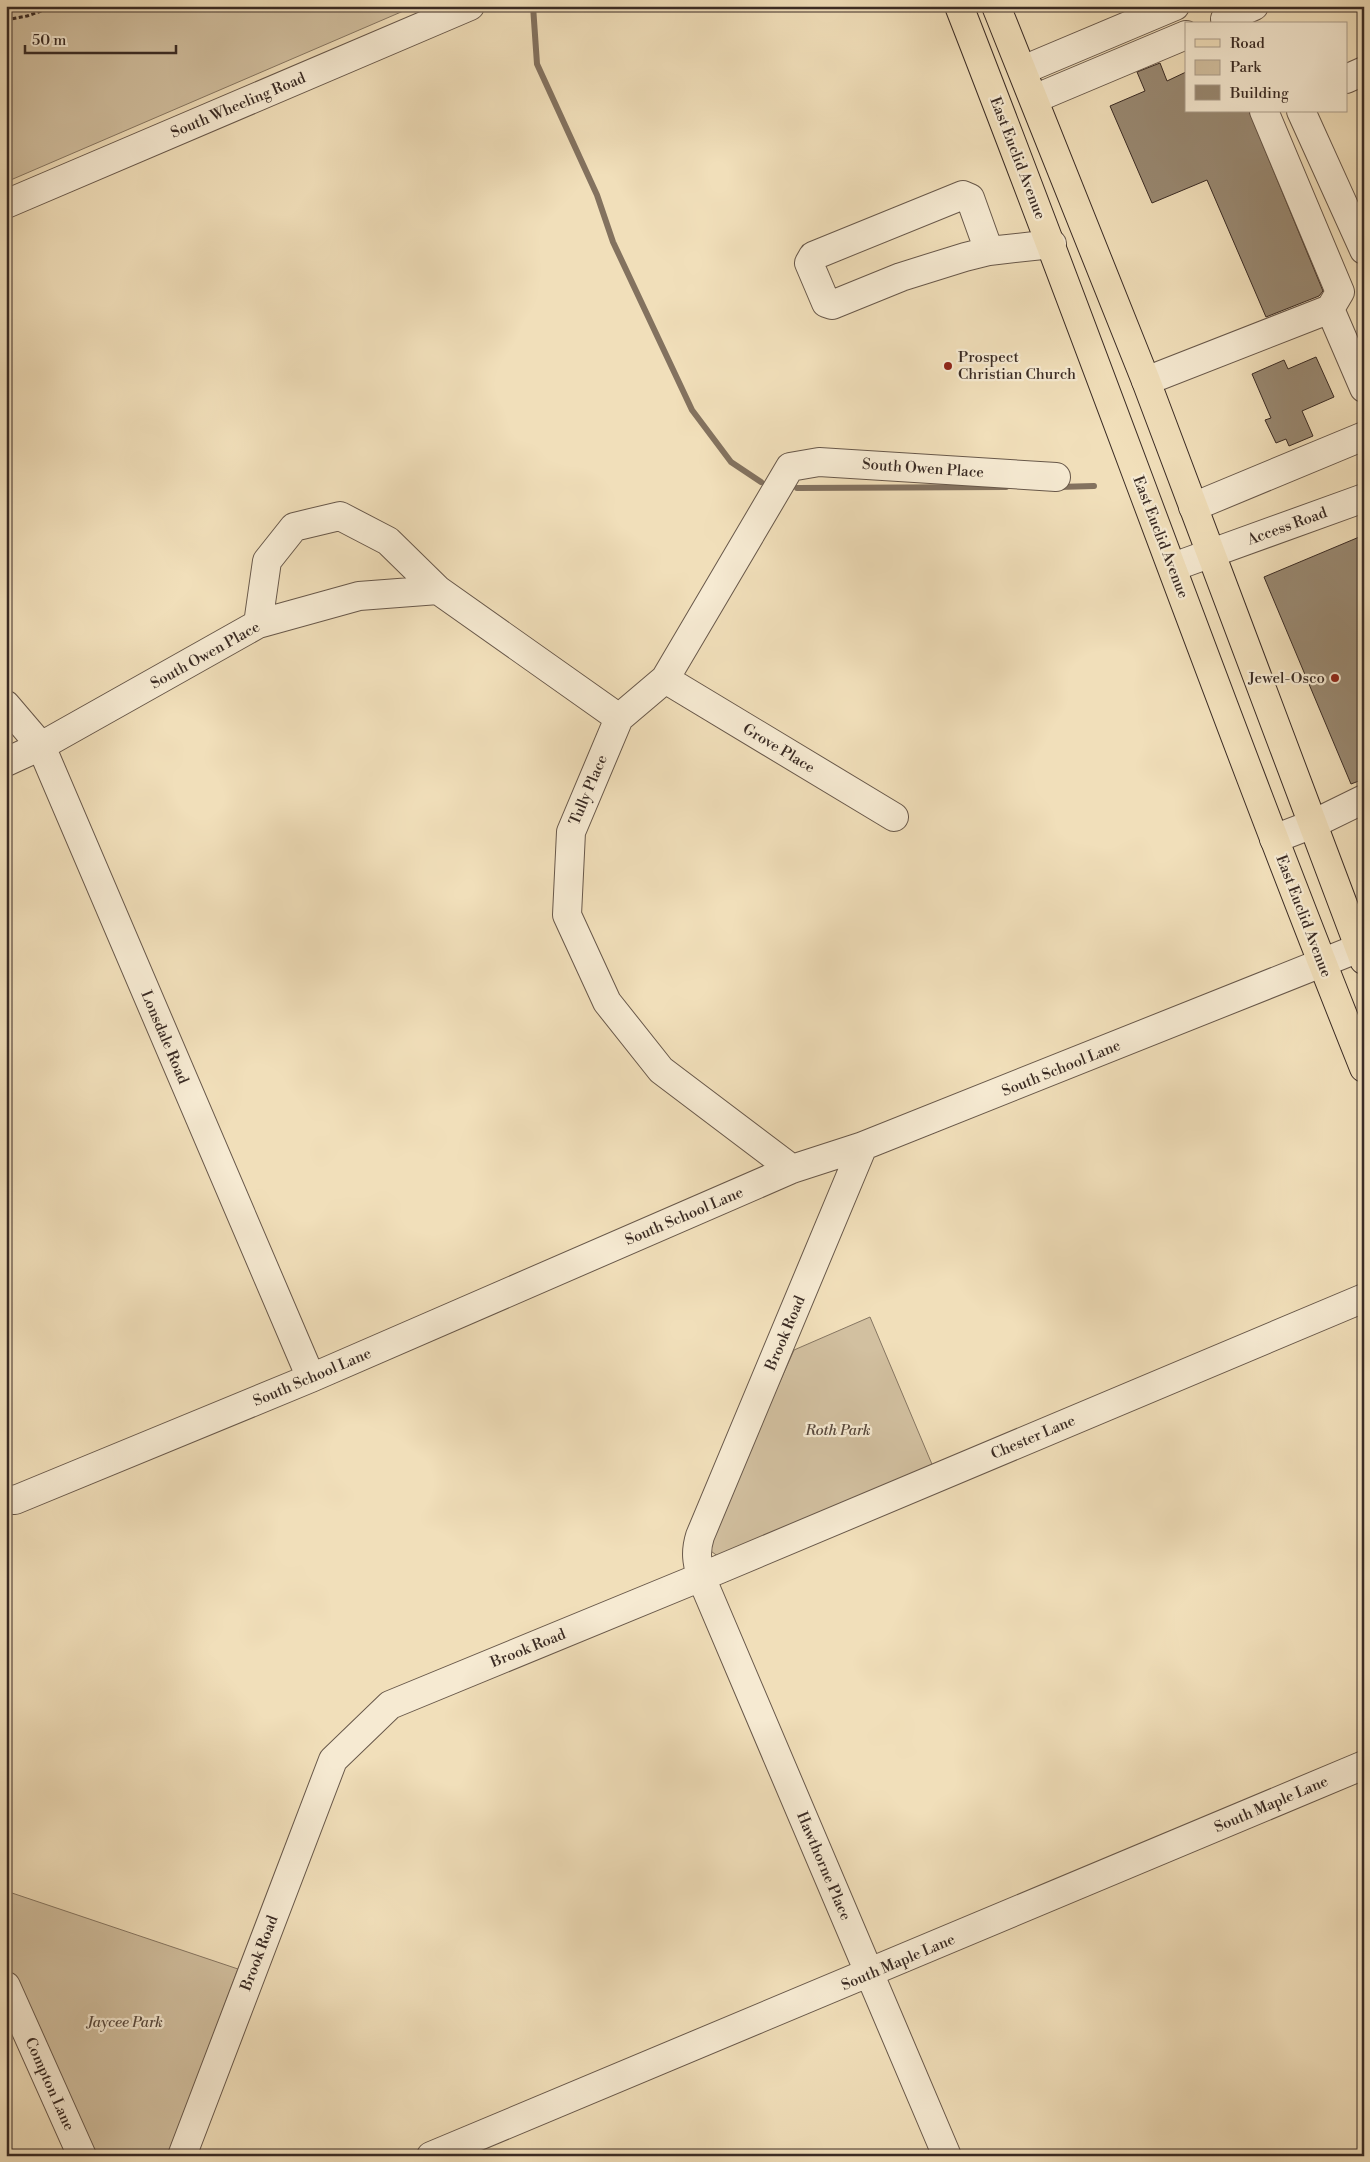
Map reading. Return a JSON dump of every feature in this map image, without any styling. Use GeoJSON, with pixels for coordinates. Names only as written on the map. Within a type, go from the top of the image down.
{"type":"FeatureCollection","features":[{"type":"Feature","properties":{"kind":"main road","name":"East Euclid Avenue"},"geometry":{"type":"LineString","coordinates":[[959,6],[1052,244],[1274,839],[1364,1068]]}},
{"type":"Feature","properties":{"kind":"main road"},"geometry":{"type":"LineString","coordinates":[[996,6],[1146,381],[1361,954]]}},
{"type":"Feature","properties":{"kind":"street","name":"South Wheeling Road"},"geometry":{"type":"LineString","coordinates":[[6,204],[470,6]]}},
{"type":"Feature","properties":{"kind":"street"},"geometry":{"type":"LineString","coordinates":[[1222,22],[1254,6]]}},
{"type":"Feature","properties":{"kind":"street"},"geometry":{"type":"LineString","coordinates":[[1023,70],[1163,9]]}},
{"type":"Feature","properties":{"kind":"street"},"geometry":{"type":"LineString","coordinates":[[1034,99],[1185,35]]}},
{"type":"Feature","properties":{"kind":"street"},"geometry":{"type":"LineString","coordinates":[[1348,77],[1364,71]]}},
{"type":"Feature","properties":{"kind":"street"},"geometry":{"type":"LineString","coordinates":[[1146,381],[1330,309],[1340,292],[1264,112]]}},
{"type":"Feature","properties":{"kind":"street"},"geometry":{"type":"LineString","coordinates":[[1301,112],[1364,250]]}},
{"type":"Feature","properties":{"kind":"street"},"geometry":{"type":"LineString","coordinates":[[989,251],[970,198],[963,195],[813,256],[809,263],[826,303],[832,305],[901,277],[989,251],[1052,244]]}},
{"type":"Feature","properties":{"kind":"street"},"geometry":{"type":"LineString","coordinates":[[1330,309],[1364,388]]}},
{"type":"Feature","properties":{"kind":"street"},"geometry":{"type":"LineString","coordinates":[[1193,507],[1364,436]]}},
{"type":"Feature","properties":{"kind":"street","name":"South Owen Place"},"geometry":{"type":"LineString","coordinates":[[790,467],[820,462],[1056,477]]}},
{"type":"Feature","properties":{"kind":"street","name":"Tully Place"},"geometry":{"type":"LineString","coordinates":[[790,467],[664,679],[619,718],[570,832],[567,915],[607,1002],[661,1070],[792,1169]]}},
{"type":"Feature","properties":{"kind":"street","name":"Access Road"},"geometry":{"type":"LineString","coordinates":[[1173,567],[1364,498]]}},
{"type":"Feature","properties":{"kind":"street"},"geometry":{"type":"LineString","coordinates":[[258,624],[267,561],[294,527],[340,516],[388,541],[438,590],[619,718]]}},
{"type":"Feature","properties":{"kind":"street","name":"South Owen Place"},"geometry":{"type":"LineString","coordinates":[[6,762],[41,746],[258,624],[359,596],[438,590]]}},
{"type":"Feature","properties":{"kind":"street","name":"Grove Place"},"geometry":{"type":"LineString","coordinates":[[664,679],[894,817]]}},
{"type":"Feature","properties":{"kind":"street","name":"Lonsdale Road"},"geometry":{"type":"LineString","coordinates":[[6,705],[41,746],[311,1378]]}},
{"type":"Feature","properties":{"kind":"street"},"geometry":{"type":"LineString","coordinates":[[1274,839],[1313,824],[1364,799]]}},
{"type":"Feature","properties":{"kind":"street","name":"South School Lane"},"geometry":{"type":"LineString","coordinates":[[9,1503],[311,1378],[792,1169],[863,1146],[1322,964],[1361,954]]}},
{"type":"Feature","properties":{"kind":"street","name":"Brook Road"},"geometry":{"type":"LineString","coordinates":[[182,2156],[333,1760],[390,1705],[702,1577],[696,1549],[700,1536],[863,1146]]}},
{"type":"Feature","properties":{"kind":"street","name":"Chester Lane"},"geometry":{"type":"LineString","coordinates":[[702,1577],[1364,1298]]}},
{"type":"Feature","properties":{"kind":"street","name":"Hawthorne Place"},"geometry":{"type":"LineString","coordinates":[[702,1577],[947,2156]]}},
{"type":"Feature","properties":{"kind":"street","name":"South Maple Lane"},"geometry":{"type":"LineString","coordinates":[[432,2156],[870,1974],[1364,1765]]}},
{"type":"Feature","properties":{"kind":"street","name":"Compton Lane"},"geometry":{"type":"LineString","coordinates":[[6,1986],[82,2156]]}},
{"type":"Feature","properties":{"kind":"path"},"geometry":{"type":"LineString","coordinates":[[6,20],[27,16],[56,6]]}},
{"type":"Feature","properties":{"kind":"green space"},"geometry":{"type":"Polygon","coordinates":[[[17,6],[415,6],[6,182],[6,13],[17,6]]]}},
{"type":"Feature","properties":{"kind":"green space","name":"Roth Park"},"geometry":{"type":"Polygon","coordinates":[[[870,1317],[934,1469],[719,1557],[708,1549],[709,1541],[794,1350],[870,1317]]]}},
{"type":"Feature","properties":{"kind":"green space","name":"Jaycee Park"},"geometry":{"type":"Polygon","coordinates":[[[6,1891],[238,1969],[168,2156],[88,2156],[6,1964],[6,1891]]]}},
{"type":"Feature","properties":{"kind":"building"},"geometry":{"type":"Polygon","coordinates":[[[1160,63],[1167,81],[1185,72],[1185,112],[1249,112],[1323,291],[1319,296],[1266,317],[1207,180],[1152,203],[1110,106],[1145,91],[1137,72],[1160,63]]]}},
{"type":"Feature","properties":{"kind":"building"},"geometry":{"type":"Polygon","coordinates":[[[1316,357],[1334,397],[1302,411],[1313,436],[1289,446],[1286,439],[1276,443],[1265,420],[1271,418],[1252,374],[1284,360],[1288,369],[1316,357]]]}},
{"type":"Feature","properties":{"kind":"building","name":"Jewel-Osco"},"geometry":{"type":"Polygon","coordinates":[[[1364,535],[1364,779],[1351,784],[1264,577],[1364,535]]]}},
{"type":"Feature","properties":{"kind":"waterway"},"geometry":{"type":"LineString","coordinates":[[533,6],[537,64],[597,195],[613,242],[692,410],[731,462],[761,482]]}},
{"type":"Feature","properties":{"kind":"waterway"},"geometry":{"type":"LineString","coordinates":[[1058,487],[1094,486]]}},
{"type":"Feature","properties":{"kind":"waterway"},"geometry":{"type":"LineString","coordinates":[[797,488],[1006,487]]}},
{"type":"Feature","properties":{"kind":"place","name":"Prospect Christian Church"},"geometry":{"type":"Point","coordinates":[948,366]}},
{"type":"Feature","properties":{"kind":"place","name":"Jewel-Osco"},"geometry":{"type":"Point","coordinates":[1335,678]}}]}
